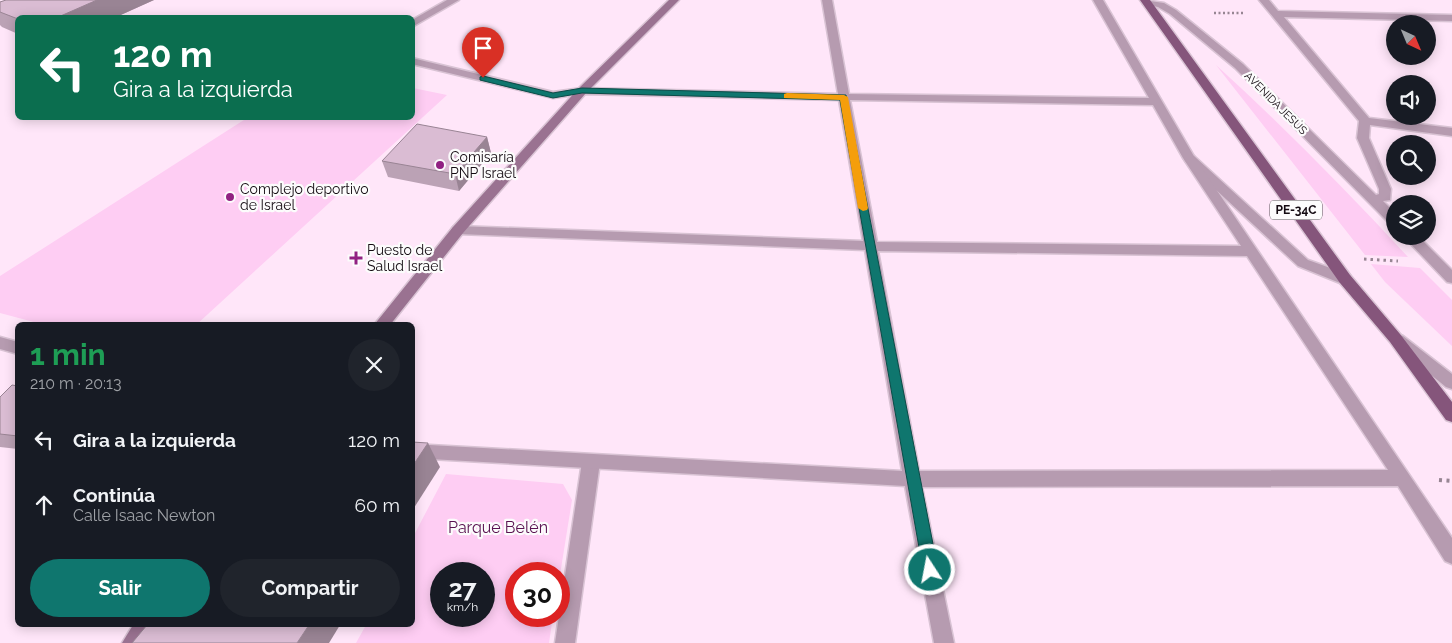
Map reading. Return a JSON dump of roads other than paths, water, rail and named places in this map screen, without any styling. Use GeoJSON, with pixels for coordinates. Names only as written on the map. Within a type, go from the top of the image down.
{"type":"FeatureCollection","features":[{"type":"Feature","properties":{"kind":"main road","name":"PE-34C"},"geometry":{"type":"LineString","coordinates":[[1145,1],[1345,278],[1395,338],[1452,415]]}},
{"type":"Feature","properties":{"kind":"street"},"geometry":{"type":"LineString","coordinates":[[415,22],[454,0]]}},
{"type":"Feature","properties":{"kind":"street"},"geometry":{"type":"LineString","coordinates":[[384,322],[458,230],[582,91],[674,0]]}},
{"type":"Feature","properties":{"kind":"street"},"geometry":{"type":"LineString","coordinates":[[827,0],[912,478],[944,643]]}},
{"type":"Feature","properties":{"kind":"street"},"geometry":{"type":"LineString","coordinates":[[1098,0],[1189,158],[1403,478],[1452,555]]}},
{"type":"Feature","properties":{"kind":"street"},"geometry":{"type":"LineString","coordinates":[[1264,0],[1365,121],[1452,132]]}},
{"type":"Feature","properties":{"kind":"street","name":"AVENIDA JESÚS"},"geometry":{"type":"LineString","coordinates":[[1145,1],[1161,5],[1174,12],[1239,66],[1386,211]]}},
{"type":"Feature","properties":{"kind":"street"},"geometry":{"type":"LineString","coordinates":[[1275,14],[1452,18]]}},
{"type":"Feature","properties":{"kind":"street"},"geometry":{"type":"LineString","coordinates":[[415,62],[553,95],[582,91],[1158,102]]}},
{"type":"Feature","properties":{"kind":"street"},"geometry":{"type":"LineString","coordinates":[[1365,121],[1363,138],[1385,189],[1385,197],[1374,199]]}},
{"type":"Feature","properties":{"kind":"street"},"geometry":{"type":"LineString","coordinates":[[1189,158],[1303,263],[1345,278]]}},
{"type":"Feature","properties":{"kind":"street"},"geometry":{"type":"LineString","coordinates":[[458,230],[870,246],[1251,251]]}},
{"type":"Feature","properties":{"kind":"street"},"geometry":{"type":"LineString","coordinates":[[1419,245],[1452,278]]}},
{"type":"Feature","properties":{"kind":"street"},"geometry":{"type":"LineString","coordinates":[[1395,338],[1452,382]]}},
{"type":"Feature","properties":{"kind":"street"},"geometry":{"type":"LineString","coordinates":[[0,343],[15,347]]}},
{"type":"Feature","properties":{"kind":"street"},"geometry":{"type":"LineString","coordinates":[[415,452],[912,478],[1403,478]]}},
{"type":"Feature","properties":{"kind":"street"},"geometry":{"type":"LineString","coordinates":[[565,643],[591,462]]}},
{"type":"Feature","properties":{"kind":"street"},"geometry":{"type":"LineString","coordinates":[[132,643],[144,627]]}},
{"type":"Feature","properties":{"kind":"place","name":"Comisaría PNP Israel"},"geometry":{"type":"Point","coordinates":[440,165]}},
{"type":"Feature","properties":{"kind":"place","name":"Complejo deportivo de Israel"},"geometry":{"type":"Point","coordinates":[230,197]}},
{"type":"Feature","properties":{"kind":"place","name":"Puesto de Salud Israel"},"geometry":{"type":"Point","coordinates":[356,258]}},
{"type":"Feature","properties":{"kind":"park label","name":"Parque Belén"},"geometry":{"type":"Point","coordinates":[498,527]}}]}
